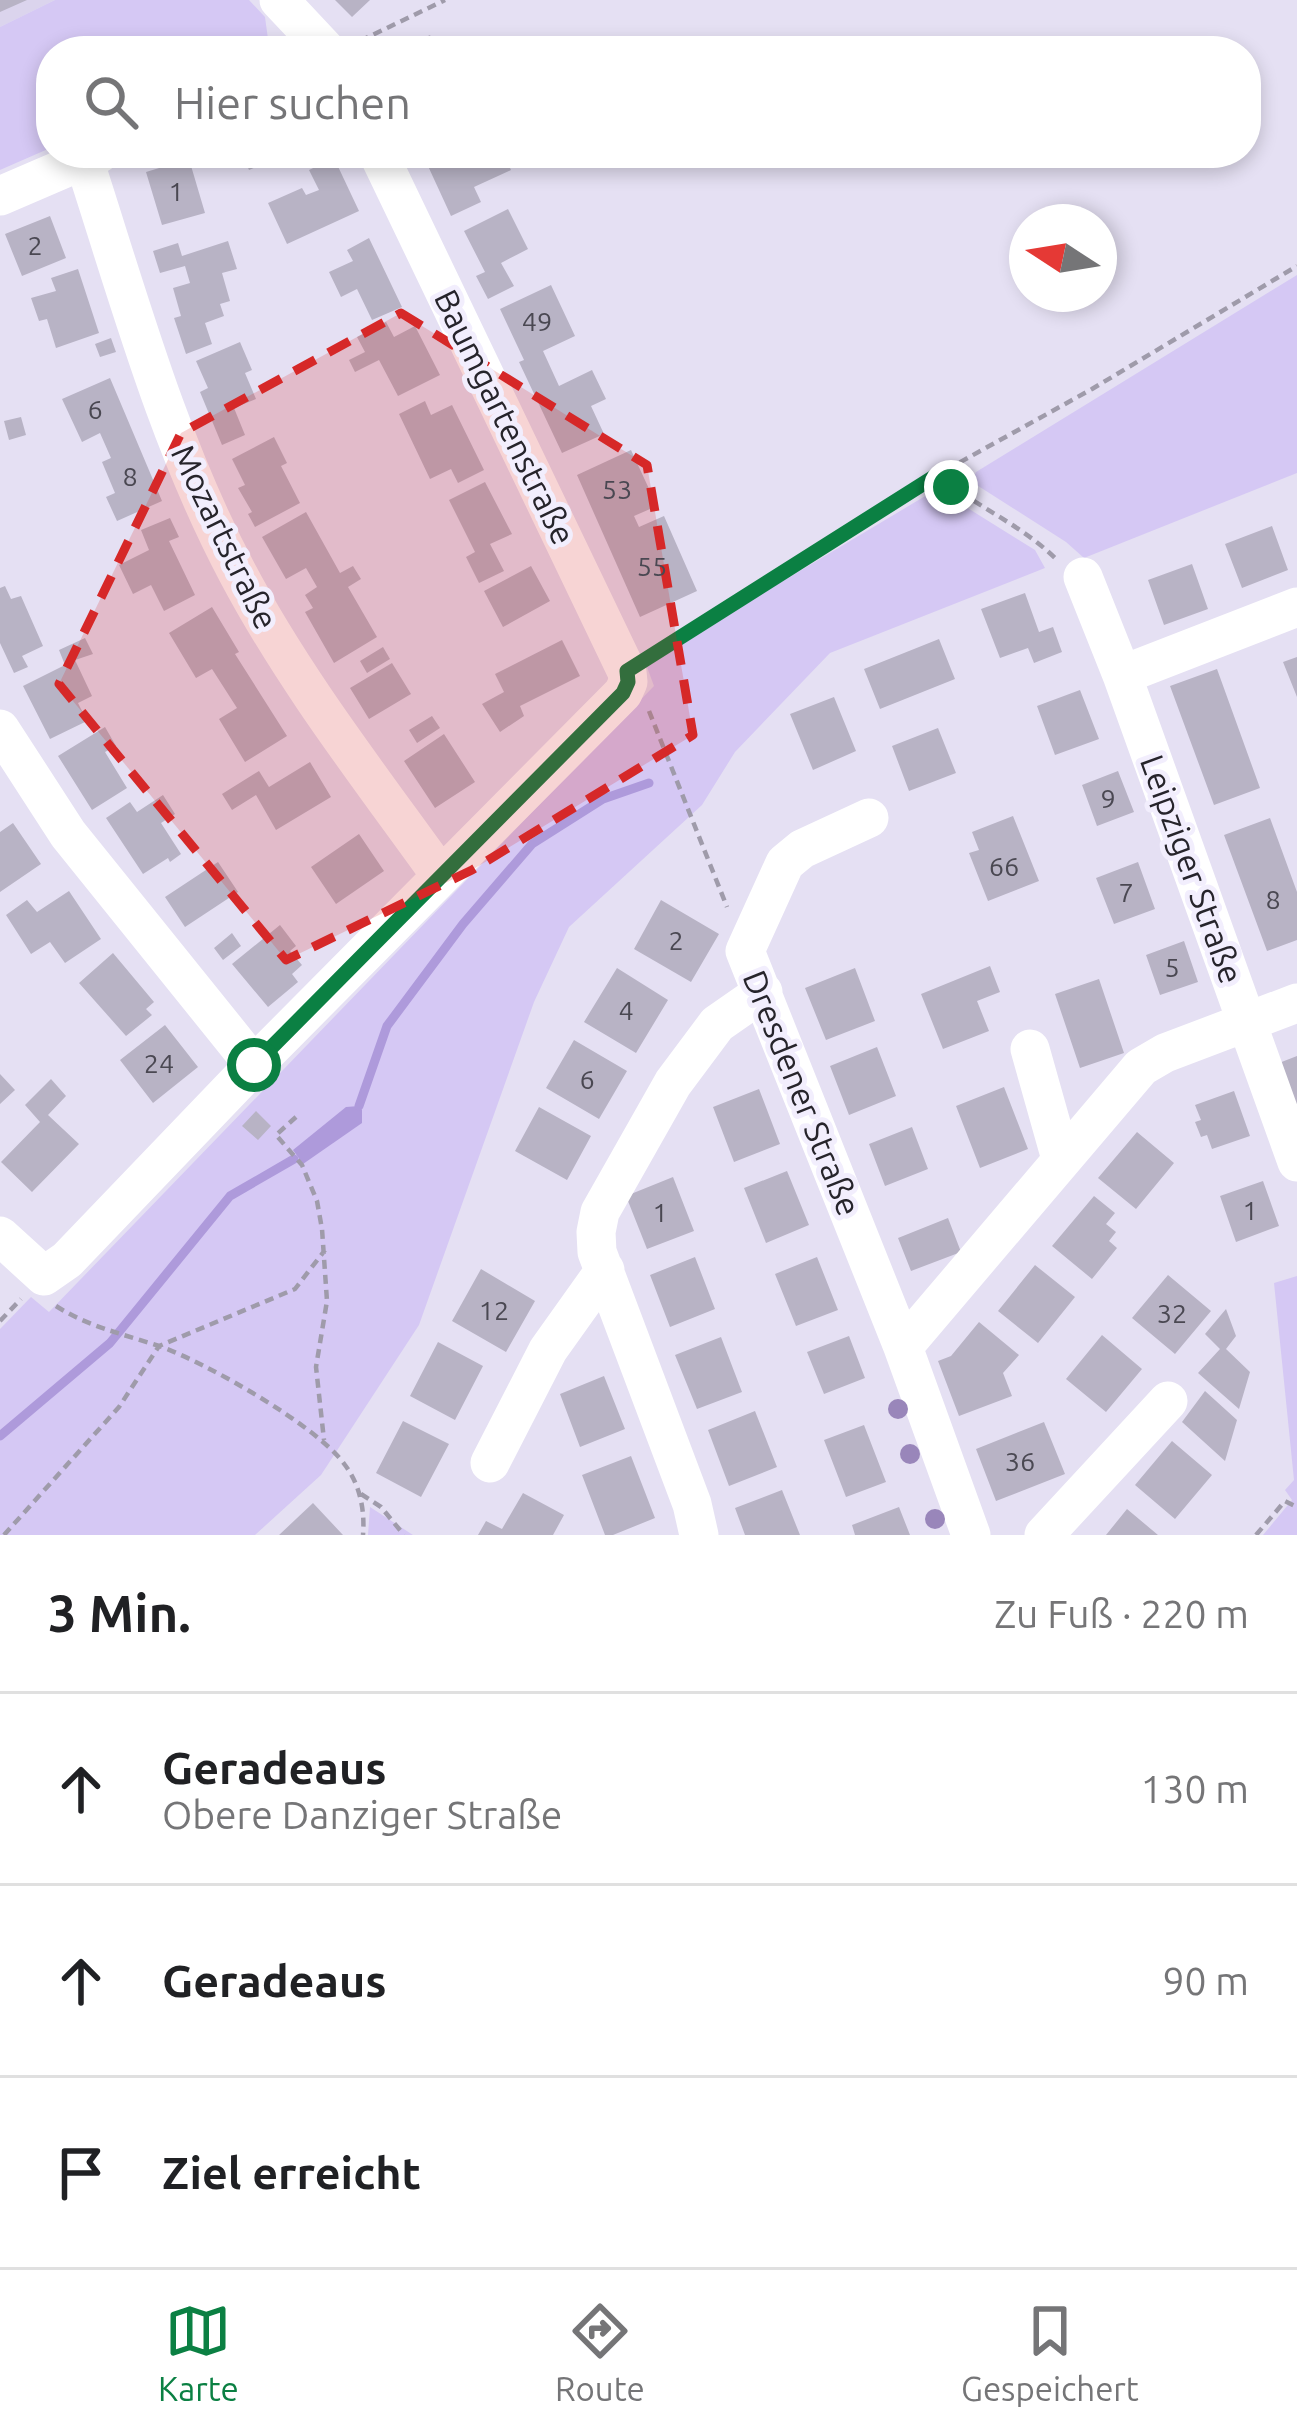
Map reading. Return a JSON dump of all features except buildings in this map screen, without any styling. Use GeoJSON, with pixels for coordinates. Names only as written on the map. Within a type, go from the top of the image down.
{"type":"FeatureCollection","features":[{"type":"Feature","properties":{"kind":"street"},"geometry":{"type":"LineString","coordinates":[[279,0],[330,36]]}},
{"type":"Feature","properties":{"kind":"street"},"geometry":{"type":"LineString","coordinates":[[0,196],[64,168]]}},
{"type":"Feature","properties":{"kind":"street","name":"Mozartstraße"},"geometry":{"type":"LineString","coordinates":[[95,168],[168,419],[236,570],[285,658],[441,876]]}},
{"type":"Feature","properties":{"kind":"street","name":"Baumgartenstraße"},"geometry":{"type":"LineString","coordinates":[[385,168],[628,677]]}},
{"type":"Feature","properties":{"kind":"street","name":"Leipziger Straße"},"geometry":{"type":"LineString","coordinates":[[1083,577],[1297,1162]]}},
{"type":"Feature","properties":{"kind":"street"},"geometry":{"type":"LineString","coordinates":[[1122,675],[1297,607]]}},
{"type":"Feature","properties":{"kind":"street"},"geometry":{"type":"LineString","coordinates":[[0,1236],[44,1286],[254,1065],[623,693],[628,677]]}},
{"type":"Feature","properties":{"kind":"street"},"geometry":{"type":"LineString","coordinates":[[0,728],[68,834],[254,1065]]}},
{"type":"Feature","properties":{"kind":"street","name":"Dresdener Straße"},"geometry":{"type":"LineString","coordinates":[[869,818],[802,849],[784,863],[745,951],[903,1347],[971,1535]]}},
{"type":"Feature","properties":{"kind":"street"},"geometry":{"type":"LineString","coordinates":[[699,1535],[692,1504],[597,1252],[596,1232],[609,1193],[673,1082],[717,1024],[764,992]]}},
{"type":"Feature","properties":{"kind":"street"},"geometry":{"type":"LineString","coordinates":[[903,1347],[1141,1067],[1297,1003]]}},
{"type":"Feature","properties":{"kind":"street"},"geometry":{"type":"LineString","coordinates":[[1030,1049],[1061,1159]]}},
{"type":"Feature","properties":{"kind":"street"},"geometry":{"type":"LineString","coordinates":[[490,1463],[548,1350],[605,1270]]}},
{"type":"Feature","properties":{"kind":"street"},"geometry":{"type":"LineString","coordinates":[[1044,1535],[1168,1401]]}},
{"type":"Feature","properties":{"kind":"path"},"geometry":{"type":"LineString","coordinates":[[366,36],[445,0]]}},
{"type":"Feature","properties":{"kind":"path"},"geometry":{"type":"LineString","coordinates":[[745,951],[649,712],[628,677],[937,475],[1297,266]]}},
{"type":"Feature","properties":{"kind":"path"},"geometry":{"type":"LineString","coordinates":[[937,475],[1032,536],[1083,577]]}},
{"type":"Feature","properties":{"kind":"path"},"geometry":{"type":"LineString","coordinates":[[296,1117],[276,1135],[302,1166],[326,1250],[327,1300],[316,1367],[324,1440]]}},
{"type":"Feature","properties":{"kind":"path"},"geometry":{"type":"LineString","coordinates":[[4,1535],[119,1408],[159,1346],[295,1289],[326,1250]]}},
{"type":"Feature","properties":{"kind":"path"},"geometry":{"type":"LineString","coordinates":[[44,1286],[79,1321],[159,1346],[225,1377],[324,1440],[347,1467],[361,1494],[363,1535]]}},
{"type":"Feature","properties":{"kind":"path"},"geometry":{"type":"LineString","coordinates":[[361,1494],[381,1507],[404,1535]]}},
{"type":"Feature","properties":{"kind":"path"},"geometry":{"type":"LineString","coordinates":[[1256,1535],[1285,1502],[1297,1507]]}},
{"type":"Feature","properties":{"kind":"highlighted area"},"geometry":{"type":"Polygon","coordinates":[[[401,313],[647,465],[693,735],[472,870],[286,960],[59,684],[181,433],[401,313]]]}},
{"type":"Feature","properties":{"kind":"shaded area"},"geometry":{"type":"Polygon","coordinates":[[[0,0],[55,0],[0,27],[0,0]]]}},
{"type":"Feature","properties":{"kind":"shaded area"},"geometry":{"type":"Polygon","coordinates":[[[55,0],[249,0],[265,17],[268,36],[36,36],[36,154],[0,170],[0,27],[55,0]]]}},
{"type":"Feature","properties":{"kind":"shaded area"},"geometry":{"type":"Polygon","coordinates":[[[1297,275],[1297,473],[1084,558],[972,482],[976,472],[1297,275]]]}},
{"type":"Feature","properties":{"kind":"shaded area"},"geometry":{"type":"Polygon","coordinates":[[[937,489],[1035,550],[1045,568],[830,653],[735,752],[702,805],[569,927],[534,1002],[419,1325],[321,1475],[255,1535],[0,1535],[0,1329],[31,1297],[49,1312],[654,686],[647,667],[937,489]]]}},
{"type":"Feature","properties":{"kind":"shaded area"},"geometry":{"type":"Polygon","coordinates":[[[359,1106],[362,1123],[303,1164],[293,1150],[346,1107],[359,1106]]]}},
{"type":"Feature","properties":{"kind":"shaded area"},"geometry":{"type":"Polygon","coordinates":[[[1297,1276],[1297,1535],[1263,1535],[1292,1500],[1285,1490],[1294,1480],[1274,1283],[1297,1276]]]}},
{"type":"Feature","properties":{"kind":"shaded area"},"geometry":{"type":"Polygon","coordinates":[[[370,1507],[413,1535],[368,1535],[370,1507]]]}},
{"type":"Feature","properties":{"kind":"waterway"},"geometry":{"type":"LineString","coordinates":[[359,1106],[387,1026],[463,924],[532,844],[603,799],[649,783]]}},
{"type":"Feature","properties":{"kind":"waterway"},"geometry":{"type":"LineString","coordinates":[[0,1436],[110,1343],[230,1196],[294,1159]]}},
{"type":"Feature","properties":{"kind":"route"},"geometry":{"type":"LineString","coordinates":[[254,1065],[623,693],[627,671],[937,475],[951,487]]}}]}
